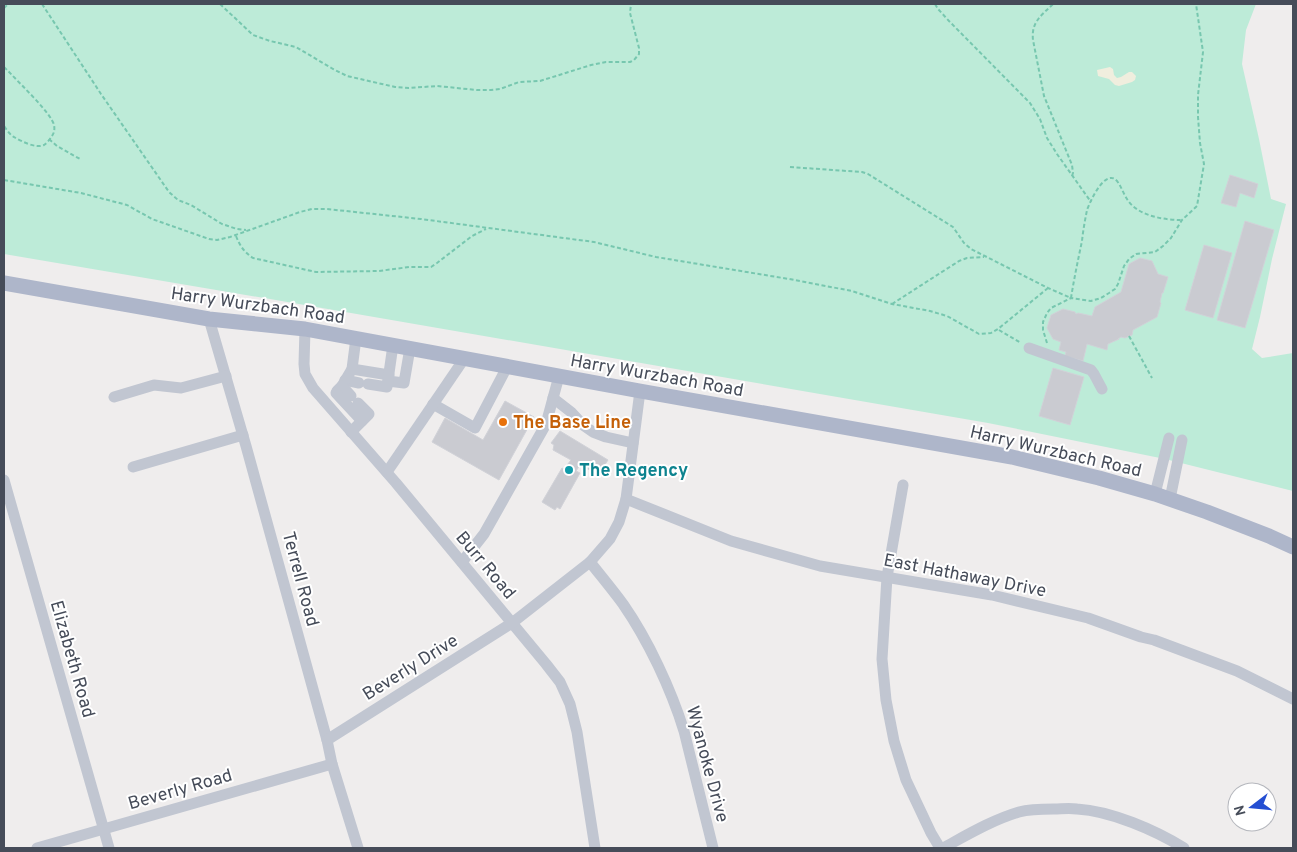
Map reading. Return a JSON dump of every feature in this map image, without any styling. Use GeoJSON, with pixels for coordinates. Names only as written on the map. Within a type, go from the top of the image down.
{"type":"FeatureCollection","features":[{"type":"Feature","properties":{"kind":"main road","name":"Harry Wurzbach Road"},"geometry":{"type":"LineString","coordinates":[[4,283],[209,319],[305,329],[1012,457],[1090,475],[1155,494],[1252,529],[1293,547]]}},
{"type":"Feature","properties":{"kind":"street","name":"Terrell Road"},"geometry":{"type":"LineString","coordinates":[[209,319],[327,740],[332,764],[358,848]]}},
{"type":"Feature","properties":{"kind":"street","name":"Burr Road"},"geometry":{"type":"LineString","coordinates":[[305,329],[305,374],[313,388],[387,472],[560,682],[570,704],[577,732],[595,848]]}},
{"type":"Feature","properties":{"kind":"street"},"geometry":{"type":"LineString","coordinates":[[326,403],[341,386],[352,369],[356,338]]}},
{"type":"Feature","properties":{"kind":"street"},"geometry":{"type":"LineString","coordinates":[[341,386],[364,383],[387,388],[393,345]]}},
{"type":"Feature","properties":{"kind":"street"},"geometry":{"type":"LineString","coordinates":[[352,369],[404,383],[410,348]]}},
{"type":"Feature","properties":{"kind":"street"},"geometry":{"type":"LineString","coordinates":[[1029,348],[1091,370],[1102,389]]}},
{"type":"Feature","properties":{"kind":"street"},"geometry":{"type":"LineString","coordinates":[[387,472],[464,359]]}},
{"type":"Feature","properties":{"kind":"street"},"geometry":{"type":"LineString","coordinates":[[433,404],[475,428],[507,367]]}},
{"type":"Feature","properties":{"kind":"street"},"geometry":{"type":"LineString","coordinates":[[114,397],[154,385],[181,388],[226,376]]}},
{"type":"Feature","properties":{"kind":"street"},"geometry":{"type":"LineString","coordinates":[[462,562],[484,534],[546,424],[559,376]]}},
{"type":"Feature","properties":{"kind":"street"},"geometry":{"type":"LineString","coordinates":[[341,386],[369,414],[351,432]]}},
{"type":"Feature","properties":{"kind":"street"},"geometry":{"type":"LineString","coordinates":[[341,386],[362,421]]}},
{"type":"Feature","properties":{"kind":"street","name":"Beverly Drive"},"geometry":{"type":"LineString","coordinates":[[327,740],[512,623],[590,562],[610,539],[619,522],[626,499],[640,391]]}},
{"type":"Feature","properties":{"kind":"street"},"geometry":{"type":"LineString","coordinates":[[553,398],[593,432],[633,443]]}},
{"type":"Feature","properties":{"kind":"street"},"geometry":{"type":"LineString","coordinates":[[133,467],[242,434]]}},
{"type":"Feature","properties":{"kind":"street"},"geometry":{"type":"LineString","coordinates":[[1155,494],[1169,438]]}},
{"type":"Feature","properties":{"kind":"street"},"geometry":{"type":"LineString","coordinates":[[1170,499],[1182,440]]}},
{"type":"Feature","properties":{"kind":"street","name":"Elizabeth Road"},"geometry":{"type":"LineString","coordinates":[[4,480],[109,848]]}},
{"type":"Feature","properties":{"kind":"street"},"geometry":{"type":"LineString","coordinates":[[904,485],[887,577],[882,659],[886,700],[894,741],[906,780],[930,833],[942,848],[989,824],[1020,812],[1036,809],[1077,809],[1113,816],[1150,830],[1184,848]]}},
{"type":"Feature","properties":{"kind":"street","name":"East Hathaway Drive"},"geometry":{"type":"LineString","coordinates":[[626,499],[731,541],[820,566],[992,595],[1088,618],[1154,640],[1236,671],[1293,699]]}},
{"type":"Feature","properties":{"kind":"street","name":"Wyanoke Drive"},"geometry":{"type":"LineString","coordinates":[[590,562],[623,604],[644,638],[679,713],[713,848]]}},
{"type":"Feature","properties":{"kind":"street","name":"Beverly Road"},"geometry":{"type":"LineString","coordinates":[[37,848],[332,764]]}},
{"type":"Feature","properties":{"kind":"path"},"geometry":{"type":"LineString","coordinates":[[4,8],[8,4]]}},
{"type":"Feature","properties":{"kind":"path"},"geometry":{"type":"LineString","coordinates":[[42,4],[169,192],[178,200],[191,205],[222,224],[237,229],[249,230]]}},
{"type":"Feature","properties":{"kind":"path"},"geometry":{"type":"LineString","coordinates":[[220,4],[253,35],[296,47],[346,76],[395,87],[437,86],[477,90],[500,89],[519,82],[540,81],[590,65],[606,62],[630,62],[634,60],[639,54],[639,48],[630,14],[631,4]]}},
{"type":"Feature","properties":{"kind":"path"},"geometry":{"type":"LineString","coordinates":[[935,4],[949,21],[1030,103],[1040,119],[1047,138],[1091,202]]}},
{"type":"Feature","properties":{"kind":"path"},"geometry":{"type":"LineString","coordinates":[[1053,4],[1036,22],[1032,32],[1044,96],[1072,165],[1074,173],[1072,176]]}},
{"type":"Feature","properties":{"kind":"path"},"geometry":{"type":"LineString","coordinates":[[790,166],[868,174],[953,227],[964,243],[977,253],[1070,298],[1091,301],[1101,298],[1115,289],[1124,266],[1129,259],[1136,254],[1155,252],[1164,246],[1182,220],[1197,206],[1204,164],[1198,117],[1202,52],[1196,4]]}},
{"type":"Feature","properties":{"kind":"path"},"geometry":{"type":"LineString","coordinates":[[4,67],[50,118],[55,129],[53,135],[44,145],[40,146],[29,144],[14,137],[8,133],[4,126]]}},
{"type":"Feature","properties":{"kind":"path"},"geometry":{"type":"LineString","coordinates":[[49,139],[57,146],[80,159]]}},
{"type":"Feature","properties":{"kind":"path"},"geometry":{"type":"LineString","coordinates":[[1070,298],[1088,209],[1105,180],[1114,178],[1130,204],[1136,209],[1153,216],[1182,220]]}},
{"type":"Feature","properties":{"kind":"path"},"geometry":{"type":"LineString","coordinates":[[4,180],[81,193],[127,205],[152,219],[209,239],[217,240],[300,212],[312,209],[327,209],[594,242],[656,257],[852,291],[892,304],[947,316],[979,334],[991,333],[998,329],[1048,288]]}},
{"type":"Feature","properties":{"kind":"path"},"geometry":{"type":"LineString","coordinates":[[236,235],[240,245],[253,258],[316,272],[358,272],[409,267],[431,267],[472,236],[489,228]]}},
{"type":"Feature","properties":{"kind":"path"},"geometry":{"type":"LineString","coordinates":[[892,304],[967,258],[986,257]]}},
{"type":"Feature","properties":{"kind":"path"},"geometry":{"type":"LineString","coordinates":[[1052,357],[1045,339],[1044,322],[1051,308],[1070,298]]}},
{"type":"Feature","properties":{"kind":"path"},"geometry":{"type":"LineString","coordinates":[[998,329],[1029,348]]}},
{"type":"Feature","properties":{"kind":"path"},"geometry":{"type":"LineString","coordinates":[[1129,336],[1152,378]]}},
{"type":"Feature","properties":{"kind":"green space"},"geometry":{"type":"Polygon","coordinates":[[[4,4],[1256,4],[1246,30],[1242,64],[1271,199],[1286,204],[1252,349],[1262,358],[1293,353],[1293,491],[1165,459],[988,423],[4,254],[4,4]]]}},
{"type":"Feature","properties":{"kind":"sand"},"geometry":{"type":"Polygon","coordinates":[[[1110,67],[1117,78],[1132,72],[1136,76],[1135,80],[1119,86],[1109,79],[1098,76],[1097,70],[1110,67]]]}},
{"type":"Feature","properties":{"kind":"building"},"geometry":{"type":"Polygon","coordinates":[[[1230,175],[1258,184],[1254,198],[1240,193],[1236,207],[1221,203],[1230,175]]]}},
{"type":"Feature","properties":{"kind":"building"},"geometry":{"type":"Polygon","coordinates":[[[1245,221],[1274,230],[1245,328],[1217,320],[1245,221]]]}},
{"type":"Feature","properties":{"kind":"building"},"geometry":{"type":"Polygon","coordinates":[[[1204,245],[1232,253],[1213,318],[1185,310],[1204,245]]]}},
{"type":"Feature","properties":{"kind":"building"},"geometry":{"type":"Polygon","coordinates":[[[1140,258],[1152,261],[1158,274],[1168,277],[1162,293],[1157,317],[1133,330],[1132,335],[1125,338],[1121,337],[1108,344],[1107,350],[1087,344],[1083,361],[1065,356],[1066,352],[1059,350],[1061,342],[1053,339],[1047,328],[1051,315],[1063,309],[1075,312],[1076,314],[1092,316],[1095,307],[1121,292],[1129,264],[1140,258]]]}},
{"type":"Feature","properties":{"kind":"building"},"geometry":{"type":"Polygon","coordinates":[[[1053,368],[1084,377],[1070,425],[1039,416],[1053,368]]]}},
{"type":"Feature","properties":{"kind":"building"},"geometry":{"type":"Polygon","coordinates":[[[505,401],[534,417],[499,480],[432,442],[445,418],[483,440],[505,401]]]}},
{"type":"Feature","properties":{"kind":"building","name":"The Regency"},"geometry":{"type":"Polygon","coordinates":[[[560,431],[608,460],[597,474],[580,465],[576,471],[580,473],[560,509],[557,507],[555,510],[542,502],[562,468],[564,469],[571,460],[553,450],[554,445],[551,443],[560,431]]]}},
{"type":"Feature","properties":{"kind":"place","name":"The Base Line"},"geometry":{"type":"Point","coordinates":[503,422]}},
{"type":"Feature","properties":{"kind":"place","name":"The Regency"},"geometry":{"type":"Point","coordinates":[569,470]}}]}
